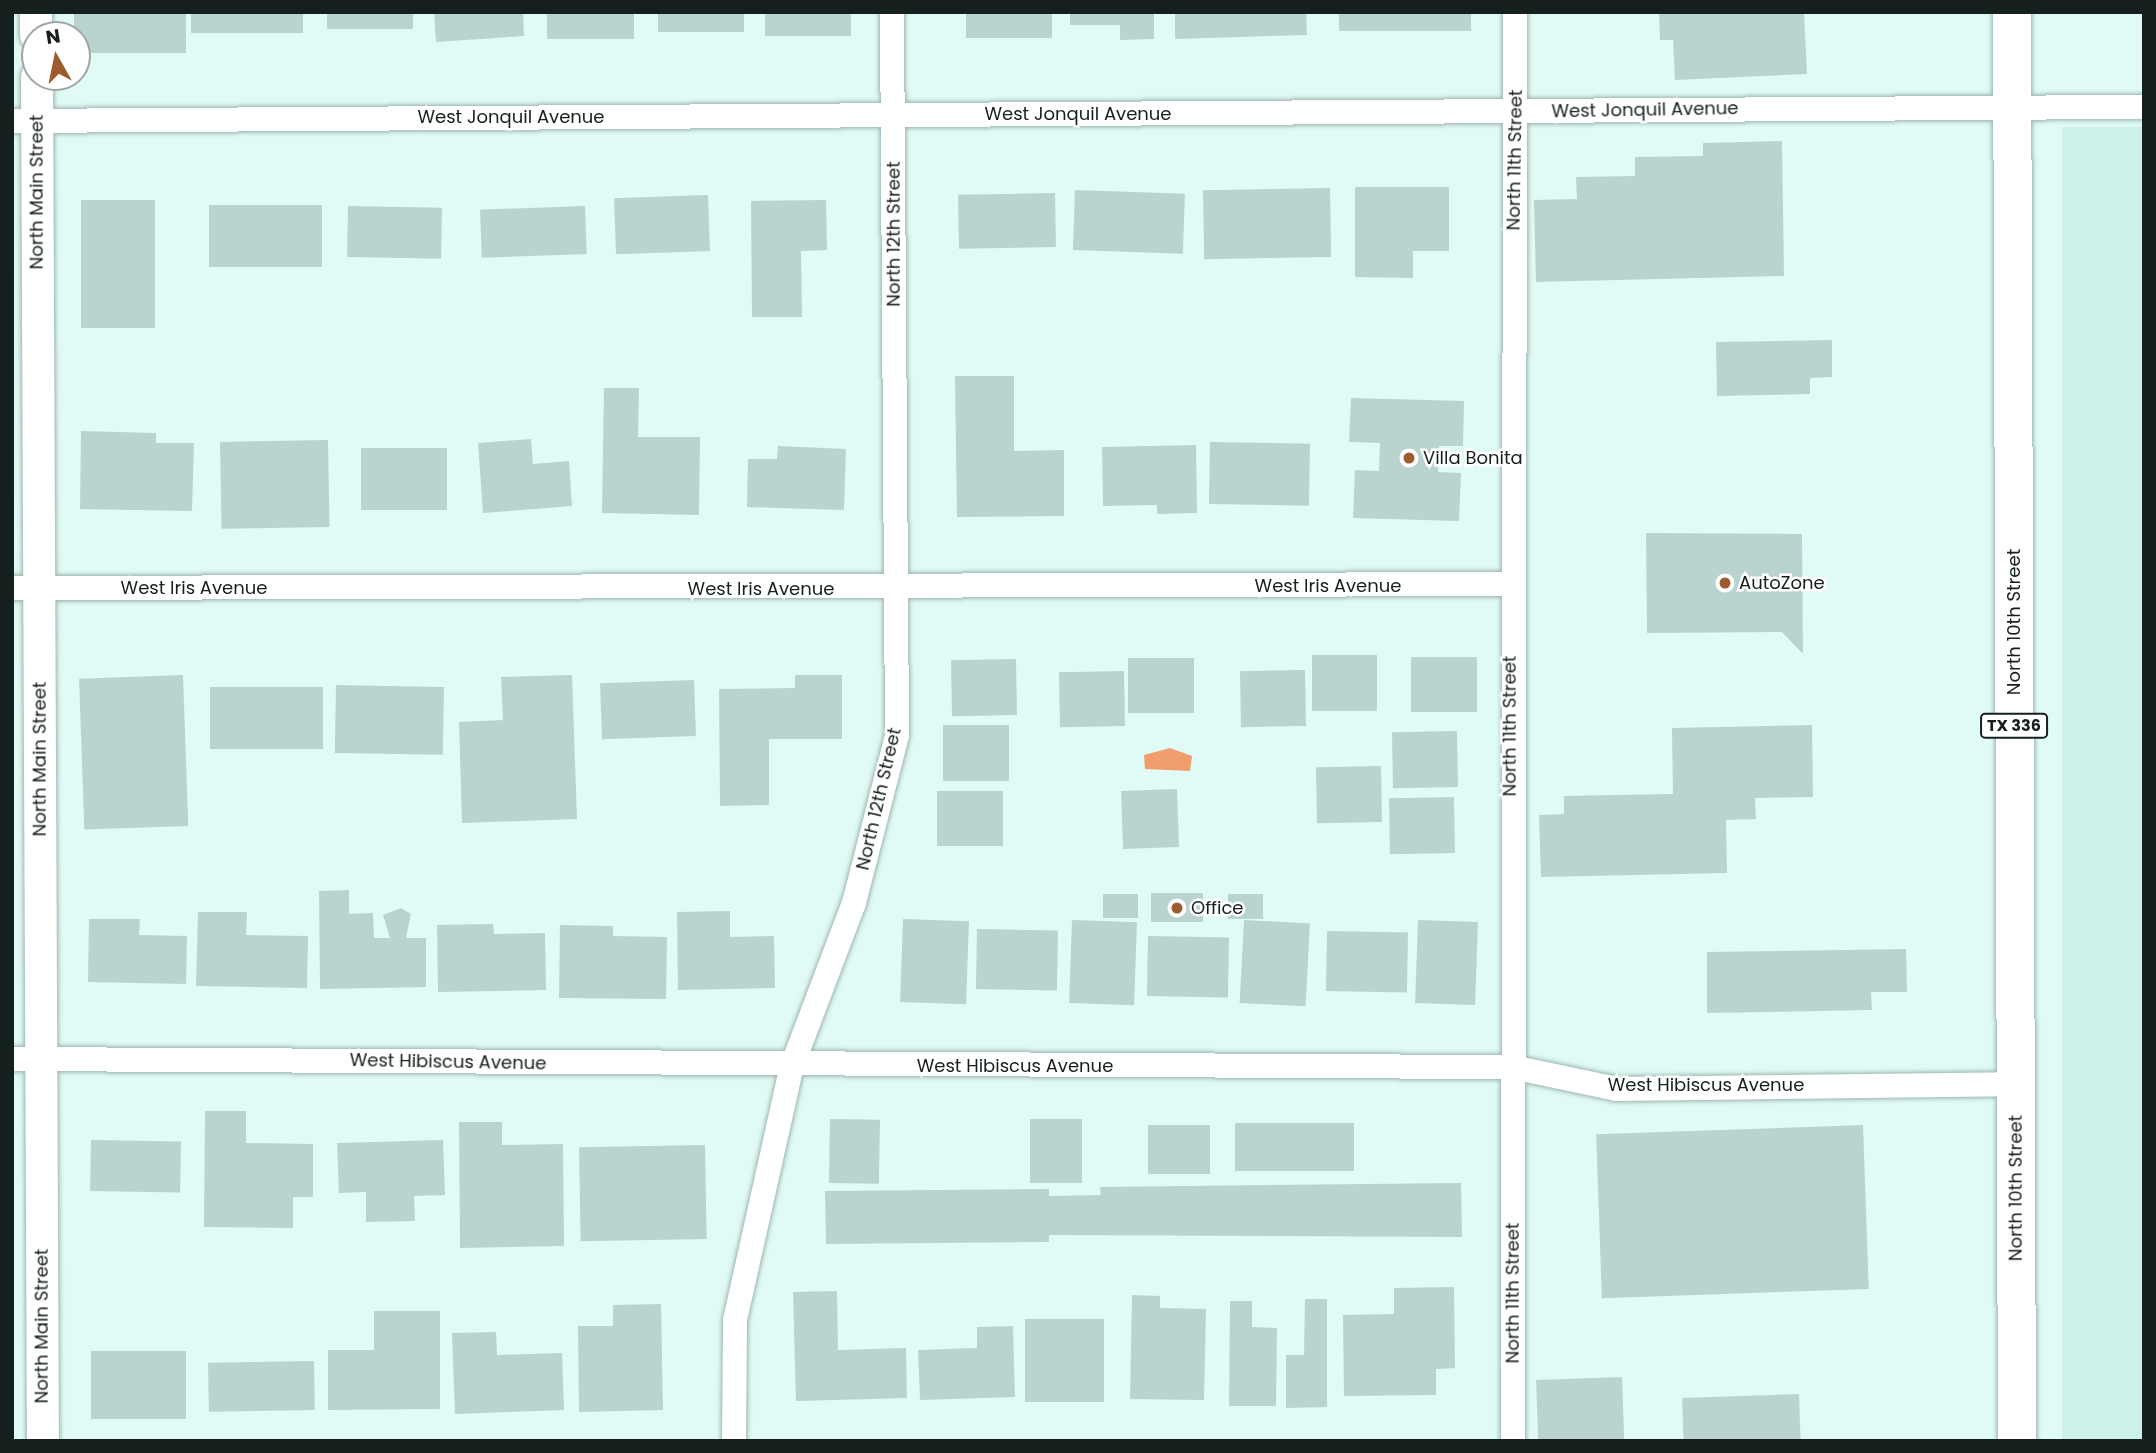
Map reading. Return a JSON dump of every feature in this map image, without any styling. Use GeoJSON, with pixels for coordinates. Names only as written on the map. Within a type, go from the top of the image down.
{"type":"FeatureCollection","features":[{"type":"Feature","properties":{"kind":"main road","name":"North 10th Street"},"geometry":{"type":"LineString","coordinates":[[2012,12],[2017,1441]]}},
{"type":"Feature","properties":{"kind":"street","name":"North 12th Street"},"geometry":{"type":"LineString","coordinates":[[734,1441],[736,1320],[792,1066],[854,903],[897,735],[892,12]]}},
{"type":"Feature","properties":{"kind":"street","name":"North 11th Street"},"geometry":{"type":"LineString","coordinates":[[1513,1441],[1509,584],[1516,111],[1514,12]]}},
{"type":"Feature","properties":{"kind":"street","name":"North Main Street"},"geometry":{"type":"LineString","coordinates":[[33,91],[25,121],[27,1058],[43,1441]]}},
{"type":"Feature","properties":{"kind":"street","name":"West Jonquil Avenue"},"geometry":{"type":"LineString","coordinates":[[25,121],[2144,107]]}},
{"type":"Feature","properties":{"kind":"street","name":"West Iris Avenue"},"geometry":{"type":"LineString","coordinates":[[25,588],[897,589],[1509,584]]}},
{"type":"Feature","properties":{"kind":"street","name":"West Hibiscus Avenue"},"geometry":{"type":"LineString","coordinates":[[27,1058],[792,1066],[1512,1067],[1616,1089],[2015,1084]]}},
{"type":"Feature","properties":{"kind":"shaded area"},"geometry":{"type":"Polygon","coordinates":[[[2062,127],[2144,127],[2144,1441],[2062,1441],[2062,127]]]}},
{"type":"Feature","properties":{"kind":"shaded area"},"geometry":{"type":"Polygon","coordinates":[[[1170,748],[1192,756],[1190,771],[1145,769],[1144,755],[1170,748]]]}},
{"type":"Feature","properties":{"kind":"building"},"geometry":{"type":"Polygon","coordinates":[[[74,12],[186,12],[186,53],[91,53],[91,21],[74,21],[74,12]]]}},
{"type":"Feature","properties":{"kind":"building"},"geometry":{"type":"Polygon","coordinates":[[[191,12],[303,12],[303,33],[191,33],[191,12]]]}},
{"type":"Feature","properties":{"kind":"building"},"geometry":{"type":"Polygon","coordinates":[[[327,12],[413,12],[413,29],[327,29],[327,12]]]}},
{"type":"Feature","properties":{"kind":"building"},"geometry":{"type":"Polygon","coordinates":[[[434,12],[523,12],[524,36],[436,42],[434,12]]]}},
{"type":"Feature","properties":{"kind":"building"},"geometry":{"type":"Polygon","coordinates":[[[547,12],[634,12],[634,39],[547,39],[547,12]]]}},
{"type":"Feature","properties":{"kind":"building"},"geometry":{"type":"Polygon","coordinates":[[[658,12],[744,12],[744,32],[658,32],[658,12]]]}},
{"type":"Feature","properties":{"kind":"building"},"geometry":{"type":"Polygon","coordinates":[[[765,12],[851,12],[851,36],[765,36],[765,12]]]}},
{"type":"Feature","properties":{"kind":"building"},"geometry":{"type":"Polygon","coordinates":[[[966,12],[1052,12],[1052,38],[966,38],[966,12]]]}},
{"type":"Feature","properties":{"kind":"building"},"geometry":{"type":"Polygon","coordinates":[[[1070,12],[1154,12],[1154,39],[1120,40],[1120,25],[1070,25],[1070,12]]]}},
{"type":"Feature","properties":{"kind":"building"},"geometry":{"type":"Polygon","coordinates":[[[1175,12],[1306,12],[1307,35],[1175,39],[1175,12]]]}},
{"type":"Feature","properties":{"kind":"building"},"geometry":{"type":"Polygon","coordinates":[[[1339,12],[1471,12],[1471,31],[1339,31],[1339,12]]]}},
{"type":"Feature","properties":{"kind":"building"},"geometry":{"type":"Polygon","coordinates":[[[1659,12],[1804,12],[1807,74],[1675,80],[1673,40],[1660,40],[1659,12]]]}},
{"type":"Feature","properties":{"kind":"building"},"geometry":{"type":"Polygon","coordinates":[[[1782,141],[1784,276],[1536,282],[1534,200],[1577,199],[1576,177],[1635,176],[1635,157],[1703,156],[1703,143],[1782,141]]]}},
{"type":"Feature","properties":{"kind":"building"},"geometry":{"type":"Polygon","coordinates":[[[1355,187],[1449,187],[1449,251],[1413,251],[1413,278],[1355,277],[1355,187]]]}},
{"type":"Feature","properties":{"kind":"building"},"geometry":{"type":"Polygon","coordinates":[[[1330,188],[1331,257],[1204,259],[1203,190],[1330,188]]]}},
{"type":"Feature","properties":{"kind":"building"},"geometry":{"type":"Polygon","coordinates":[[[1075,190],[1185,194],[1183,254],[1073,250],[1075,190]]]}},
{"type":"Feature","properties":{"kind":"building"},"geometry":{"type":"Polygon","coordinates":[[[1055,193],[1056,247],[959,249],[958,195],[1055,193]]]}},
{"type":"Feature","properties":{"kind":"building"},"geometry":{"type":"Polygon","coordinates":[[[708,195],[710,251],[616,254],[614,198],[708,195]]]}},
{"type":"Feature","properties":{"kind":"building"},"geometry":{"type":"Polygon","coordinates":[[[81,200],[155,200],[155,328],[81,328],[81,200]]]}},
{"type":"Feature","properties":{"kind":"building"},"geometry":{"type":"Polygon","coordinates":[[[826,200],[827,250],[801,251],[802,317],[752,317],[751,201],[826,200]]]}},
{"type":"Feature","properties":{"kind":"building"},"geometry":{"type":"Polygon","coordinates":[[[209,205],[322,205],[322,267],[209,267],[209,205]]]}},
{"type":"Feature","properties":{"kind":"building"},"geometry":{"type":"Polygon","coordinates":[[[348,206],[442,208],[441,259],[347,257],[348,206]]]}},
{"type":"Feature","properties":{"kind":"building"},"geometry":{"type":"Polygon","coordinates":[[[585,206],[587,254],[482,258],[480,210],[585,206]]]}},
{"type":"Feature","properties":{"kind":"building"},"geometry":{"type":"Polygon","coordinates":[[[1832,340],[1832,377],[1810,378],[1810,394],[1717,396],[1716,342],[1832,340]]]}},
{"type":"Feature","properties":{"kind":"building"},"geometry":{"type":"Polygon","coordinates":[[[955,376],[1014,376],[1014,451],[1064,450],[1064,516],[957,517],[955,376]]]}},
{"type":"Feature","properties":{"kind":"building"},"geometry":{"type":"Polygon","coordinates":[[[604,388],[639,388],[638,437],[700,437],[699,515],[602,513],[604,388]]]}},
{"type":"Feature","properties":{"kind":"building","name":"Villa Bonita"},"geometry":{"type":"Polygon","coordinates":[[[1351,398],[1464,401],[1463,446],[1439,446],[1438,472],[1461,473],[1459,521],[1353,518],[1355,470],[1379,471],[1380,443],[1349,442],[1351,398]]]}},
{"type":"Feature","properties":{"kind":"building"},"geometry":{"type":"Polygon","coordinates":[[[81,431],[156,433],[156,443],[194,443],[192,511],[80,509],[81,431]]]}},
{"type":"Feature","properties":{"kind":"building"},"geometry":{"type":"Polygon","coordinates":[[[531,439],[533,464],[569,461],[572,506],[483,513],[478,443],[531,439]]]}},
{"type":"Feature","properties":{"kind":"building"},"geometry":{"type":"Polygon","coordinates":[[[328,440],[330,527],[222,529],[220,442],[328,440]]]}},
{"type":"Feature","properties":{"kind":"building"},"geometry":{"type":"Polygon","coordinates":[[[1210,442],[1310,444],[1309,506],[1209,504],[1210,442]]]}},
{"type":"Feature","properties":{"kind":"building"},"geometry":{"type":"Polygon","coordinates":[[[1196,445],[1197,513],[1157,514],[1157,505],[1103,506],[1102,447],[1196,445]]]}},
{"type":"Feature","properties":{"kind":"building"},"geometry":{"type":"Polygon","coordinates":[[[778,446],[846,449],[844,510],[747,507],[748,459],[777,459],[778,446]]]}},
{"type":"Feature","properties":{"kind":"building"},"geometry":{"type":"Polygon","coordinates":[[[361,448],[447,448],[447,510],[361,510],[361,448]]]}},
{"type":"Feature","properties":{"kind":"building","name":"AutoZone"},"geometry":{"type":"Polygon","coordinates":[[[1646,533],[1802,534],[1803,654],[1782,632],[1647,633],[1646,533]]]}},
{"type":"Feature","properties":{"kind":"building"},"geometry":{"type":"Polygon","coordinates":[[[1312,655],[1377,655],[1377,711],[1312,711],[1312,655]]]}},
{"type":"Feature","properties":{"kind":"building"},"geometry":{"type":"Polygon","coordinates":[[[1411,657],[1477,657],[1477,712],[1411,712],[1411,657]]]}},
{"type":"Feature","properties":{"kind":"building"},"geometry":{"type":"Polygon","coordinates":[[[1128,658],[1194,658],[1194,713],[1128,713],[1128,658]]]}},
{"type":"Feature","properties":{"kind":"building"},"geometry":{"type":"Polygon","coordinates":[[[1016,659],[1017,715],[952,716],[951,660],[1016,659]]]}},
{"type":"Feature","properties":{"kind":"building"},"geometry":{"type":"Polygon","coordinates":[[[1305,670],[1306,726],[1241,727],[1240,671],[1305,670]]]}},
{"type":"Feature","properties":{"kind":"building"},"geometry":{"type":"Polygon","coordinates":[[[1124,671],[1125,726],[1060,727],[1059,672],[1124,671]]]}},
{"type":"Feature","properties":{"kind":"building"},"geometry":{"type":"Polygon","coordinates":[[[183,675],[188,826],[84,830],[79,679],[183,675]]]}},
{"type":"Feature","properties":{"kind":"building"},"geometry":{"type":"Polygon","coordinates":[[[572,675],[577,819],[462,823],[459,722],[503,720],[501,677],[572,675]]]}},
{"type":"Feature","properties":{"kind":"building"},"geometry":{"type":"Polygon","coordinates":[[[795,675],[842,675],[842,739],[769,739],[769,805],[720,806],[719,689],[795,688],[795,675]]]}},
{"type":"Feature","properties":{"kind":"building"},"geometry":{"type":"Polygon","coordinates":[[[694,680],[696,736],[602,739],[600,683],[694,680]]]}},
{"type":"Feature","properties":{"kind":"building"},"geometry":{"type":"Polygon","coordinates":[[[336,685],[444,687],[443,755],[335,753],[336,685]]]}},
{"type":"Feature","properties":{"kind":"building"},"geometry":{"type":"Polygon","coordinates":[[[210,687],[323,687],[323,749],[210,749],[210,687]]]}},
{"type":"Feature","properties":{"kind":"building"},"geometry":{"type":"Polygon","coordinates":[[[943,725],[1009,725],[1009,781],[943,781],[943,725]]]}},
{"type":"Feature","properties":{"kind":"building"},"geometry":{"type":"Polygon","coordinates":[[[1812,725],[1813,797],[1755,798],[1756,819],[1726,820],[1727,873],[1541,877],[1539,815],[1564,814],[1564,796],[1673,794],[1672,728],[1812,725]]]}},
{"type":"Feature","properties":{"kind":"building"},"geometry":{"type":"Polygon","coordinates":[[[1457,731],[1458,787],[1393,788],[1392,732],[1457,731]]]}},
{"type":"Feature","properties":{"kind":"building"},"geometry":{"type":"Polygon","coordinates":[[[1381,766],[1382,822],[1317,823],[1316,767],[1381,766]]]}},
{"type":"Feature","properties":{"kind":"building"},"geometry":{"type":"Polygon","coordinates":[[[1177,789],[1179,847],[1123,849],[1121,791],[1177,789]]]}},
{"type":"Feature","properties":{"kind":"building"},"geometry":{"type":"Polygon","coordinates":[[[937,791],[1003,791],[1003,846],[937,846],[937,791]]]}},
{"type":"Feature","properties":{"kind":"building"},"geometry":{"type":"Polygon","coordinates":[[[1454,797],[1455,853],[1390,854],[1389,798],[1454,797]]]}},
{"type":"Feature","properties":{"kind":"building"},"geometry":{"type":"Polygon","coordinates":[[[349,890],[349,914],[373,913],[374,938],[390,938],[383,915],[401,908],[411,914],[406,938],[426,938],[426,987],[320,989],[319,891],[349,890]]]}},
{"type":"Feature","properties":{"kind":"building","name":"Office"},"geometry":{"type":"Polygon","coordinates":[[[1151,893],[1203,893],[1203,922],[1151,922],[1151,893]]]}},
{"type":"Feature","properties":{"kind":"building"},"geometry":{"type":"Polygon","coordinates":[[[1103,894],[1138,894],[1138,918],[1103,918],[1103,894]]]}},
{"type":"Feature","properties":{"kind":"building"},"geometry":{"type":"Polygon","coordinates":[[[1228,894],[1263,894],[1263,919],[1228,919],[1228,894]]]}},
{"type":"Feature","properties":{"kind":"building"},"geometry":{"type":"Polygon","coordinates":[[[730,911],[730,937],[774,936],[775,988],[678,990],[677,912],[730,911]]]}},
{"type":"Feature","properties":{"kind":"building"},"geometry":{"type":"Polygon","coordinates":[[[198,912],[247,912],[246,935],[308,936],[307,988],[196,986],[198,912]]]}},
{"type":"Feature","properties":{"kind":"building"},"geometry":{"type":"Polygon","coordinates":[[[89,919],[140,919],[139,935],[187,936],[186,984],[88,982],[89,919]]]}},
{"type":"Feature","properties":{"kind":"building"},"geometry":{"type":"Polygon","coordinates":[[[903,919],[969,921],[966,1004],[900,1002],[903,919]]]}},
{"type":"Feature","properties":{"kind":"building"},"geometry":{"type":"Polygon","coordinates":[[[1072,920],[1137,922],[1134,1005],[1069,1003],[1072,920]]]}},
{"type":"Feature","properties":{"kind":"building"},"geometry":{"type":"Polygon","coordinates":[[[1244,920],[1310,923],[1306,1006],[1240,1003],[1244,920]]]}},
{"type":"Feature","properties":{"kind":"building"},"geometry":{"type":"Polygon","coordinates":[[[1418,920],[1478,922],[1475,1005],[1415,1003],[1418,920]]]}},
{"type":"Feature","properties":{"kind":"building"},"geometry":{"type":"Polygon","coordinates":[[[493,924],[494,934],[545,933],[546,990],[438,992],[437,925],[493,924]]]}},
{"type":"Feature","properties":{"kind":"building"},"geometry":{"type":"Polygon","coordinates":[[[560,925],[613,926],[613,936],[667,937],[666,999],[559,998],[560,925]]]}},
{"type":"Feature","properties":{"kind":"building"},"geometry":{"type":"Polygon","coordinates":[[[977,929],[1058,930],[1057,990],[976,989],[977,929]]]}},
{"type":"Feature","properties":{"kind":"building"},"geometry":{"type":"Polygon","coordinates":[[[1327,931],[1408,932],[1407,992],[1326,991],[1327,931]]]}},
{"type":"Feature","properties":{"kind":"building"},"geometry":{"type":"Polygon","coordinates":[[[1148,936],[1229,937],[1228,997],[1147,996],[1148,936]]]}},
{"type":"Feature","properties":{"kind":"building"},"geometry":{"type":"Polygon","coordinates":[[[1906,949],[1907,992],[1871,992],[1872,1010],[1707,1013],[1707,952],[1906,949]]]}},
{"type":"Feature","properties":{"kind":"building"},"geometry":{"type":"Polygon","coordinates":[[[205,1111],[246,1111],[246,1143],[313,1144],[313,1197],[293,1197],[293,1228],[204,1227],[205,1111]]]}},
{"type":"Feature","properties":{"kind":"building"},"geometry":{"type":"Polygon","coordinates":[[[830,1119],[880,1120],[879,1184],[829,1183],[830,1119]]]}},
{"type":"Feature","properties":{"kind":"building"},"geometry":{"type":"Polygon","coordinates":[[[1030,1119],[1082,1119],[1082,1183],[1030,1183],[1030,1119]]]}},
{"type":"Feature","properties":{"kind":"building"},"geometry":{"type":"Polygon","coordinates":[[[459,1122],[502,1122],[502,1145],[563,1144],[564,1246],[460,1248],[459,1122]]]}},
{"type":"Feature","properties":{"kind":"building"},"geometry":{"type":"Polygon","coordinates":[[[1235,1123],[1354,1123],[1354,1171],[1235,1171],[1235,1123]]]}},
{"type":"Feature","properties":{"kind":"building"},"geometry":{"type":"Polygon","coordinates":[[[1148,1125],[1210,1125],[1210,1174],[1148,1174],[1148,1125]]]}},
{"type":"Feature","properties":{"kind":"building"},"geometry":{"type":"Polygon","coordinates":[[[1863,1125],[1869,1289],[1602,1298],[1596,1134],[1863,1125]]]}},
{"type":"Feature","properties":{"kind":"building"},"geometry":{"type":"Polygon","coordinates":[[[91,1140],[181,1142],[180,1193],[90,1191],[91,1140]]]}},
{"type":"Feature","properties":{"kind":"building"},"geometry":{"type":"Polygon","coordinates":[[[443,1140],[445,1195],[414,1196],[415,1221],[366,1222],[366,1192],[339,1193],[337,1143],[443,1140]]]}},
{"type":"Feature","properties":{"kind":"building"},"geometry":{"type":"Polygon","coordinates":[[[705,1145],[707,1239],[581,1241],[579,1147],[705,1145]]]}},
{"type":"Feature","properties":{"kind":"building"},"geometry":{"type":"Polygon","coordinates":[[[1461,1183],[1462,1237],[1049,1235],[1049,1242],[826,1244],[825,1191],[1049,1189],[1049,1196],[1101,1195],[1100,1187],[1461,1183]]]}},
{"type":"Feature","properties":{"kind":"building"},"geometry":{"type":"Polygon","coordinates":[[[1454,1287],[1455,1368],[1436,1369],[1436,1395],[1344,1396],[1343,1315],[1394,1314],[1394,1288],[1454,1287]]]}},
{"type":"Feature","properties":{"kind":"building"},"geometry":{"type":"Polygon","coordinates":[[[837,1291],[838,1350],[906,1348],[907,1398],[796,1401],[793,1292],[837,1291]]]}},
{"type":"Feature","properties":{"kind":"building"},"geometry":{"type":"Polygon","coordinates":[[[1132,1295],[1160,1296],[1160,1308],[1206,1309],[1204,1400],[1130,1399],[1132,1295]]]}},
{"type":"Feature","properties":{"kind":"building"},"geometry":{"type":"Polygon","coordinates":[[[1305,1299],[1327,1299],[1327,1407],[1286,1408],[1286,1355],[1304,1355],[1305,1299]]]}},
{"type":"Feature","properties":{"kind":"building"},"geometry":{"type":"Polygon","coordinates":[[[1230,1301],[1252,1301],[1252,1327],[1277,1328],[1276,1406],[1229,1406],[1230,1301]]]}},
{"type":"Feature","properties":{"kind":"building"},"geometry":{"type":"Polygon","coordinates":[[[661,1304],[663,1410],[579,1412],[578,1326],[613,1326],[613,1305],[661,1304]]]}},
{"type":"Feature","properties":{"kind":"building"},"geometry":{"type":"Polygon","coordinates":[[[374,1311],[440,1311],[440,1409],[328,1410],[328,1350],[374,1350],[374,1311]]]}},
{"type":"Feature","properties":{"kind":"building"},"geometry":{"type":"Polygon","coordinates":[[[1025,1319],[1104,1319],[1104,1402],[1025,1402],[1025,1319]]]}},
{"type":"Feature","properties":{"kind":"building"},"geometry":{"type":"Polygon","coordinates":[[[1013,1326],[1015,1397],[920,1400],[918,1350],[977,1348],[977,1327],[1013,1326]]]}},
{"type":"Feature","properties":{"kind":"building"},"geometry":{"type":"Polygon","coordinates":[[[496,1332],[497,1355],[562,1353],[564,1410],[455,1414],[452,1333],[496,1332]]]}},
{"type":"Feature","properties":{"kind":"building"},"geometry":{"type":"Polygon","coordinates":[[[91,1351],[186,1351],[186,1419],[91,1419],[91,1351]]]}},
{"type":"Feature","properties":{"kind":"building"},"geometry":{"type":"Polygon","coordinates":[[[314,1361],[315,1410],[209,1412],[208,1363],[314,1361]]]}},
{"type":"Feature","properties":{"kind":"building"},"geometry":{"type":"Polygon","coordinates":[[[1622,1377],[1624,1441],[1538,1441],[1536,1380],[1622,1377]]]}},
{"type":"Feature","properties":{"kind":"building"},"geometry":{"type":"Polygon","coordinates":[[[1799,1394],[1801,1441],[1684,1441],[1682,1398],[1799,1394]]]}},
{"type":"Feature","properties":{"kind":"place","name":"Villa Bonita"},"geometry":{"type":"Point","coordinates":[1409,458]}},
{"type":"Feature","properties":{"kind":"place","name":"AutoZone"},"geometry":{"type":"Point","coordinates":[1725,583]}},
{"type":"Feature","properties":{"kind":"place","name":"Office"},"geometry":{"type":"Point","coordinates":[1177,908]}}]}
